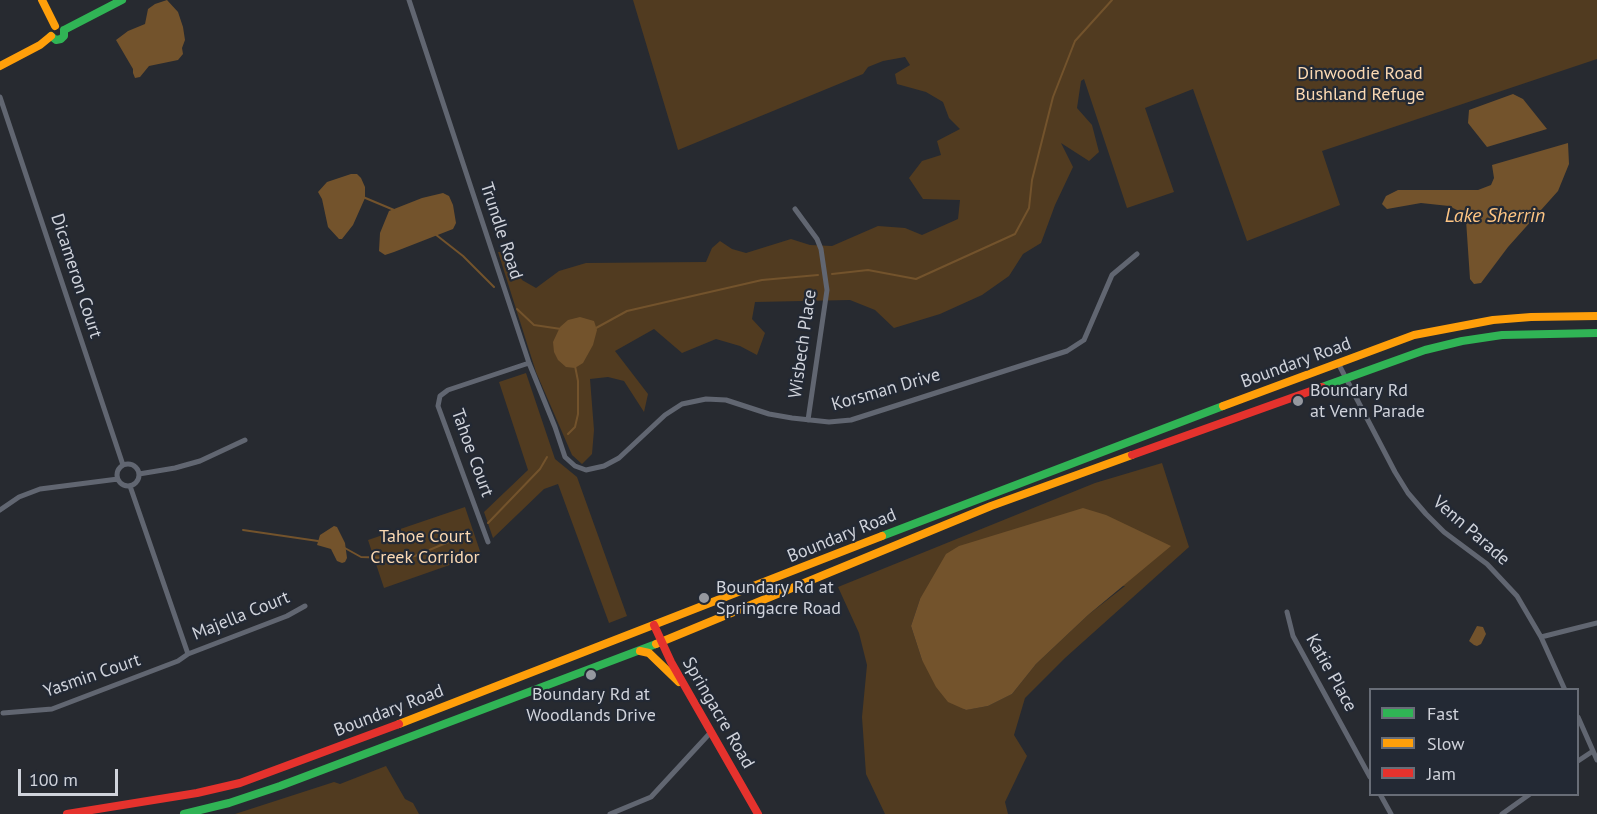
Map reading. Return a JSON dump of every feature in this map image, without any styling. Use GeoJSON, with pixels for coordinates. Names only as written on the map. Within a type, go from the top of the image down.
{"type":"FeatureCollection","features":[{"type":"Feature","properties":{"kind":"main road"},"geometry":{"type":"LineString","coordinates":[[42,0],[64,36],[55,40],[51,36]]}},
{"type":"Feature","properties":{"kind":"main road"},"geometry":{"type":"LineString","coordinates":[[0,66],[40,45],[51,36],[50,32],[122,0]]}},
{"type":"Feature","properties":{"kind":"main road","name":"Boundary Road"},"geometry":{"type":"LineString","coordinates":[[67,814],[197,794],[240,783],[1022,481],[1414,334],[1493,320],[1597,316]]}},
{"type":"Feature","properties":{"kind":"main road","name":"Boundary Road"},"geometry":{"type":"LineString","coordinates":[[184,814],[280,786],[662,642],[991,506],[1425,350],[1462,341],[1522,334],[1597,333]]}},
{"type":"Feature","properties":{"kind":"main road","name":"Springacre Road"},"geometry":{"type":"LineString","coordinates":[[654,625],[687,689],[758,814]]}},
{"type":"Feature","properties":{"kind":"main road"},"geometry":{"type":"LineString","coordinates":[[639,651],[649,653],[687,689]]}},
{"type":"Feature","properties":{"kind":"main road"},"geometry":{"type":"LineString","coordinates":[[197,794],[200,810]]}},
{"type":"Feature","properties":{"kind":"street","name":"Trundle Road"},"geometry":{"type":"LineString","coordinates":[[409,0],[529,363],[565,457],[575,466]]}},
{"type":"Feature","properties":{"kind":"street","name":"Dicameron Court"},"geometry":{"type":"LineString","coordinates":[[0,97],[123,465]]}},
{"type":"Feature","properties":{"kind":"street","name":"Wisbech Place"},"geometry":{"type":"LineString","coordinates":[[795,209],[817,239],[821,249],[827,290],[808,420]]}},
{"type":"Feature","properties":{"kind":"street","name":"Korsman Drive"},"geometry":{"type":"LineString","coordinates":[[575,466],[586,470],[604,466],[619,458],[665,415],[682,404],[706,399],[726,400],[769,414],[829,422],[851,420],[1076,347],[1084,340],[1089,330],[1112,275],[1137,254]]}},
{"type":"Feature","properties":{"kind":"street","name":"Tahoe Court"},"geometry":{"type":"LineString","coordinates":[[488,542],[438,406],[440,396],[448,390],[529,363]]}},
{"type":"Feature","properties":{"kind":"street","name":"Venn Parade"},"geometry":{"type":"LineString","coordinates":[[1338,363],[1408,493],[1444,532],[1487,564],[1517,596],[1541,638],[1564,688]]}},
{"type":"Feature","properties":{"kind":"street"},"geometry":{"type":"LineString","coordinates":[[139,474],[176,468],[200,461],[245,440]]}},
{"type":"Feature","properties":{"kind":"street"},"geometry":{"type":"LineString","coordinates":[[123,465],[134,466],[139,474],[136,483],[130,486],[122,484],[118,479],[118,471],[123,465]]}},
{"type":"Feature","properties":{"kind":"street"},"geometry":{"type":"LineString","coordinates":[[0,510],[19,497],[40,489],[118,479]]}},
{"type":"Feature","properties":{"kind":"street"},"geometry":{"type":"LineString","coordinates":[[130,486],[188,654]]}},
{"type":"Feature","properties":{"kind":"street","name":"Majella Court"},"geometry":{"type":"LineString","coordinates":[[188,654],[287,616],[305,606]]}},
{"type":"Feature","properties":{"kind":"street","name":"Katie Place"},"geometry":{"type":"LineString","coordinates":[[1287,612],[1293,636],[1369,773]]}},
{"type":"Feature","properties":{"kind":"street"},"geometry":{"type":"LineString","coordinates":[[1541,638],[1597,623]]}},
{"type":"Feature","properties":{"kind":"street","name":"Yasmin Court"},"geometry":{"type":"LineString","coordinates":[[3,713],[52,709],[178,661],[188,654]]}},
{"type":"Feature","properties":{"kind":"street"},"geometry":{"type":"LineString","coordinates":[[1579,719],[1597,760]]}},
{"type":"Feature","properties":{"kind":"street"},"geometry":{"type":"LineString","coordinates":[[610,814],[651,797],[711,732]]}},
{"type":"Feature","properties":{"kind":"street"},"geometry":{"type":"LineString","coordinates":[[1579,760],[1593,751]]}},
{"type":"Feature","properties":{"kind":"street"},"geometry":{"type":"LineString","coordinates":[[1381,796],[1391,814]]}},
{"type":"Feature","properties":{"kind":"street"},"geometry":{"type":"LineString","coordinates":[[1502,814],[1529,796]]}},
{"type":"Feature","properties":{"kind":"green space","name":"Dinwoodie Road Bushland Refuge"},"geometry":{"type":"Polygon","coordinates":[[[633,0],[1597,0],[1597,59],[1322,151],[1340,205],[1247,241],[1193,89],[1145,108],[1174,192],[1127,208],[1084,79],[1081,81],[1077,108],[1092,125],[1099,152],[1089,161],[1061,143],[1073,167],[1055,205],[1041,243],[1023,254],[1009,276],[982,295],[940,314],[894,328],[875,310],[850,300],[755,302],[752,319],[765,333],[757,355],[740,346],[716,339],[682,353],[654,329],[615,351],[648,394],[644,412],[624,381],[608,377],[590,379],[594,430],[592,454],[582,464],[572,455],[536,372],[498,252],[507,252],[522,280],[536,288],[559,271],[586,263],[706,262],[712,248],[720,241],[732,249],[746,253],[791,239],[810,245],[832,246],[878,226],[905,228],[922,235],[958,219],[960,200],[923,199],[909,178],[922,161],[941,155],[937,141],[960,129],[949,118],[943,102],[926,92],[897,84],[895,74],[910,65],[905,57],[883,61],[868,67],[863,74],[678,150],[633,0]]]}},
{"type":"Feature","properties":{"kind":"green space","name":"Tahoe Court Creek Corridor"},"geometry":{"type":"Polygon","coordinates":[[[526,373],[555,459],[577,477],[627,616],[609,623],[558,484],[544,489],[493,538],[484,512],[528,470],[499,382],[526,373]]]}},
{"type":"Feature","properties":{"kind":"green space"},"geometry":{"type":"Polygon","coordinates":[[[1162,463],[1189,547],[1065,658],[1025,698],[1014,735],[1027,756],[1005,802],[1008,814],[885,814],[866,774],[862,717],[867,665],[859,633],[838,587],[1095,483],[1162,463]],[[1125,586],[920,599],[911,626],[922,660],[965,710],[988,706],[1012,694],[1036,664],[1088,615],[1125,586]]]}},
{"type":"Feature","properties":{"kind":"green space","name":"Tahoe Court Creek Corridor"},"geometry":{"type":"Polygon","coordinates":[[[465,507],[481,554],[384,588],[368,540],[465,507]]]}},
{"type":"Feature","properties":{"kind":"green space"},"geometry":{"type":"Polygon","coordinates":[[[386,766],[405,799],[413,803],[419,814],[235,814],[334,782],[340,784],[386,766]]]}},
{"type":"Feature","properties":{"kind":"water"},"geometry":{"type":"Polygon","coordinates":[[[167,0],[178,12],[183,27],[185,40],[182,48],[183,54],[178,60],[149,66],[140,77],[135,78],[133,69],[116,40],[128,31],[145,24],[148,9],[167,0]]]}},
{"type":"Feature","properties":{"kind":"water"},"geometry":{"type":"Polygon","coordinates":[[[1513,94],[1523,99],[1547,129],[1487,147],[1468,123],[1469,110],[1513,94]]]}},
{"type":"Feature","properties":{"kind":"water","name":"Lake Sherrin"},"geometry":{"type":"Polygon","coordinates":[[[1568,143],[1569,164],[1558,191],[1508,247],[1481,283],[1474,284],[1470,279],[1466,220],[1461,212],[1449,206],[1421,203],[1387,209],[1382,204],[1386,196],[1398,190],[1478,190],[1491,185],[1494,178],[1492,165],[1568,143]]]}},
{"type":"Feature","properties":{"kind":"water"},"geometry":{"type":"Polygon","coordinates":[[[357,174],[361,178],[365,187],[365,198],[353,225],[342,239],[339,239],[328,227],[322,199],[318,192],[327,182],[357,174]]]}},
{"type":"Feature","properties":{"kind":"water"},"geometry":{"type":"Polygon","coordinates":[[[443,193],[449,196],[453,205],[456,223],[453,229],[385,255],[379,251],[380,233],[389,211],[422,198],[443,193]]]}},
{"type":"Feature","properties":{"kind":"water"},"geometry":{"type":"Polygon","coordinates":[[[580,317],[594,321],[597,330],[593,345],[583,363],[575,368],[566,367],[558,360],[553,342],[560,327],[568,320],[580,317]]]}},
{"type":"Feature","properties":{"kind":"water"},"geometry":{"type":"Polygon","coordinates":[[[1083,508],[1106,515],[1171,546],[1088,615],[1036,664],[1012,694],[988,706],[966,710],[948,702],[936,687],[922,660],[911,626],[920,599],[946,554],[959,546],[1083,508]]]}},
{"type":"Feature","properties":{"kind":"water"},"geometry":{"type":"Polygon","coordinates":[[[334,526],[337,527],[345,543],[347,558],[342,563],[337,561],[331,549],[317,545],[320,535],[334,526]]]}},
{"type":"Feature","properties":{"kind":"water"},"geometry":{"type":"Polygon","coordinates":[[[1477,626],[1483,627],[1486,634],[1481,644],[1477,646],[1469,641],[1477,626]]]}},
{"type":"Feature","properties":{"kind":"waterway"},"geometry":{"type":"LineString","coordinates":[[832,274],[868,270],[916,279],[1015,234],[1029,208],[1032,180],[1053,97],[1075,41],[1112,0]]}},
{"type":"Feature","properties":{"kind":"waterway"},"geometry":{"type":"LineString","coordinates":[[363,197],[394,210]]}},
{"type":"Feature","properties":{"kind":"waterway"},"geometry":{"type":"LineString","coordinates":[[435,234],[463,256],[494,287]]}},
{"type":"Feature","properties":{"kind":"waterway"},"geometry":{"type":"LineString","coordinates":[[596,328],[627,311],[762,280],[818,275]]}},
{"type":"Feature","properties":{"kind":"waterway"},"geometry":{"type":"LineString","coordinates":[[517,309],[534,325],[561,329]]}},
{"type":"Feature","properties":{"kind":"waterway"},"geometry":{"type":"LineString","coordinates":[[568,434],[575,427],[578,414],[578,381],[575,366]]}},
{"type":"Feature","properties":{"kind":"waterway"},"geometry":{"type":"LineString","coordinates":[[488,523],[540,469],[547,457]]}},
{"type":"Feature","properties":{"kind":"waterway"},"geometry":{"type":"LineString","coordinates":[[243,530],[318,541]]}},
{"type":"Feature","properties":{"kind":"waterway"},"geometry":{"type":"LineString","coordinates":[[343,547],[361,557],[415,556],[470,533]]}},
{"type":"Feature","properties":{"kind":"traffic: fast"},"geometry":{"type":"LineString","coordinates":[[64,30],[122,0]]}},
{"type":"Feature","properties":{"kind":"traffic: fast"},"geometry":{"type":"LineString","coordinates":[[51,36],[56,40],[61,39],[64,36],[64,30]]}},
{"type":"Feature","properties":{"kind":"traffic: fast"},"geometry":{"type":"LineString","coordinates":[[1322,387],[1425,350],[1462,341],[1502,335],[1597,333]]}},
{"type":"Feature","properties":{"kind":"traffic: fast"},"geometry":{"type":"LineString","coordinates":[[882,536],[1223,406]]}},
{"type":"Feature","properties":{"kind":"traffic: fast"},"geometry":{"type":"LineString","coordinates":[[184,814],[229,803],[280,786],[656,644]]}},
{"type":"Feature","properties":{"kind":"traffic: slow"},"geometry":{"type":"LineString","coordinates":[[42,0],[55,26]]}},
{"type":"Feature","properties":{"kind":"traffic: slow"},"geometry":{"type":"LineString","coordinates":[[0,66],[40,45],[51,36]]}},
{"type":"Feature","properties":{"kind":"traffic: slow"},"geometry":{"type":"LineString","coordinates":[[1223,406],[1414,335],[1493,320],[1597,316]]}},
{"type":"Feature","properties":{"kind":"traffic: slow"},"geometry":{"type":"LineString","coordinates":[[656,644],[991,506],[1132,455]]}},
{"type":"Feature","properties":{"kind":"traffic: slow"},"geometry":{"type":"LineString","coordinates":[[399,724],[882,536]]}},
{"type":"Feature","properties":{"kind":"traffic: slow"},"geometry":{"type":"LineString","coordinates":[[640,651],[649,653],[679,682]]}},
{"type":"Feature","properties":{"kind":"traffic: jam"},"geometry":{"type":"LineString","coordinates":[[1132,455],[1322,387]]}},
{"type":"Feature","properties":{"kind":"traffic: jam"},"geometry":{"type":"LineString","coordinates":[[654,625],[671,662],[758,814]]}},
{"type":"Feature","properties":{"kind":"traffic: jam"},"geometry":{"type":"LineString","coordinates":[[67,814],[197,793],[240,783],[399,724]]}},
{"type":"Feature","properties":{"kind":"place","name":"Boundary Rd at Venn Parade"},"geometry":{"type":"Point","coordinates":[1298,401]}},
{"type":"Feature","properties":{"kind":"place","name":"Boundary Rd at Springacre Road"},"geometry":{"type":"Point","coordinates":[704,598]}},
{"type":"Feature","properties":{"kind":"place","name":"Boundary Rd at Woodlands Drive"},"geometry":{"type":"Point","coordinates":[591,675]}}]}
